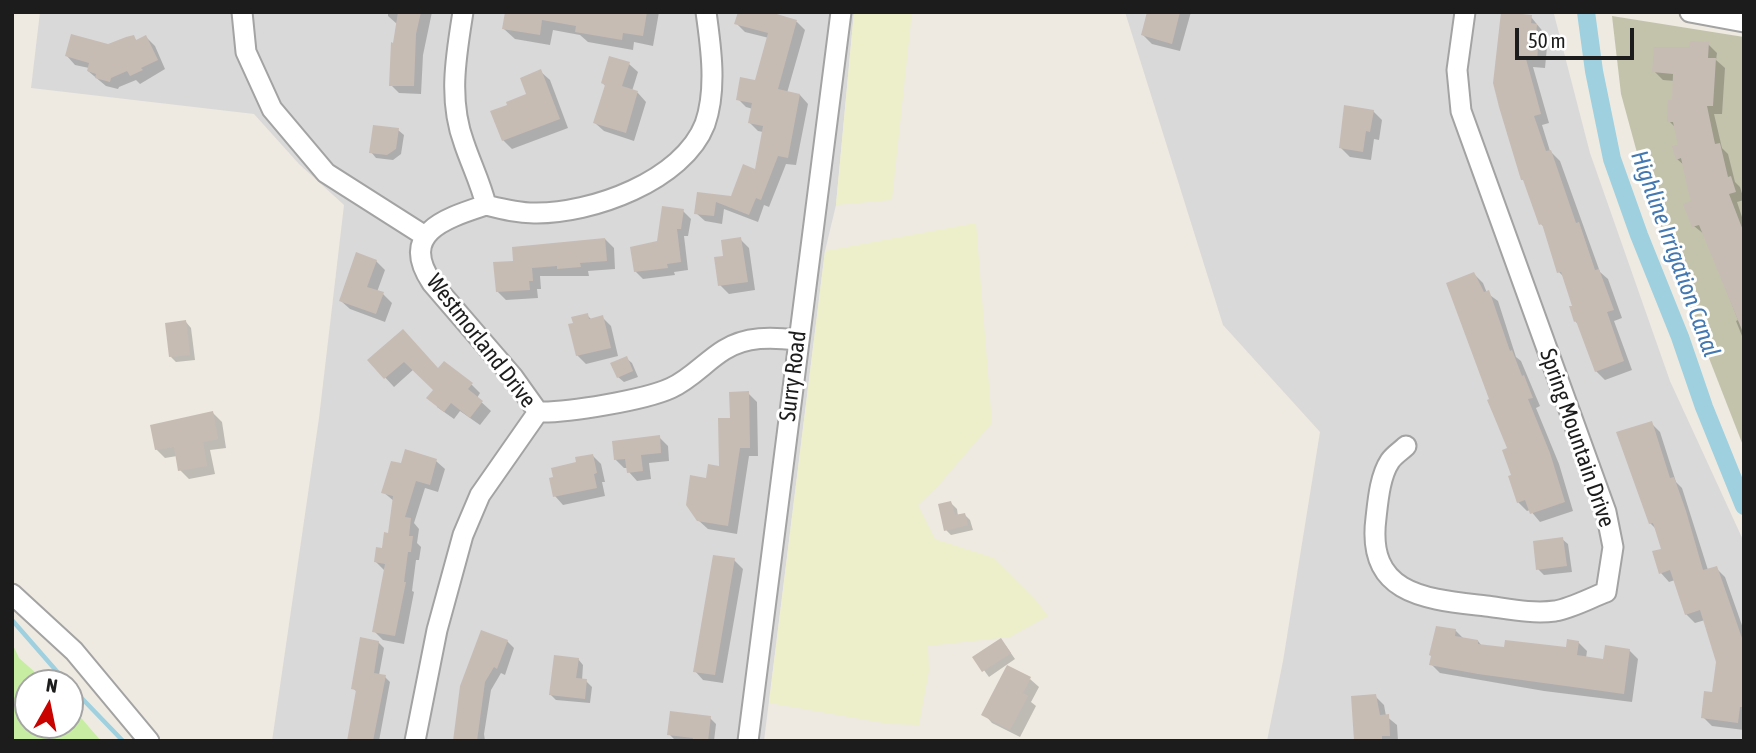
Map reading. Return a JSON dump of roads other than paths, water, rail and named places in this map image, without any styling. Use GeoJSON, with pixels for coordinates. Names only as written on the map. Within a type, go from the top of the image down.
{"type":"FeatureCollection","features":[{"type":"Feature","properties":{"kind":"street"},"geometry":{"type":"LineString","coordinates":[[242,12],[246,52],[272,109],[326,173],[425,236],[443,220],[486,205],[535,214],[593,205],[634,189],[678,162],[698,137],[708,113],[711,81],[706,12]]}},
{"type":"Feature","properties":{"kind":"street"},"geometry":{"type":"LineString","coordinates":[[463,12],[455,67],[455,108],[463,142],[486,205]]}},
{"type":"Feature","properties":{"kind":"street","name":"Surry Road"},"geometry":{"type":"LineString","coordinates":[[748,741],[797,340],[841,12]]}},
{"type":"Feature","properties":{"kind":"street","name":"Spring Mountain Drive"},"geometry":{"type":"LineString","coordinates":[[1406,446],[1390,461],[1386,470],[1380,489],[1374,538],[1380,561],[1392,580],[1410,593],[1432,600],[1535,612],[1558,610],[1606,593],[1613,547],[1606,513],[1461,111],[1457,70],[1465,12]]}},
{"type":"Feature","properties":{"kind":"street"},"geometry":{"type":"LineString","coordinates":[[1690,12],[1744,22]]}},
{"type":"Feature","properties":{"kind":"street","name":"Westmorland Drive"},"geometry":{"type":"LineString","coordinates":[[415,741],[437,630],[463,535],[480,495],[538,412],[513,377],[426,275],[421,256],[425,236]]}},
{"type":"Feature","properties":{"kind":"street"},"geometry":{"type":"LineString","coordinates":[[538,412],[563,411],[655,393],[671,388],[725,349],[741,343],[774,337],[797,340]]}},
{"type":"Feature","properties":{"kind":"street"},"geometry":{"type":"LineString","coordinates":[[12,594],[74,651],[149,741]]}},
{"type":"Feature","properties":{"kind":"waterway","name":"Highline Irrigation Canal"},"geometry":{"type":"LineString","coordinates":[[1586,12],[1594,71],[1612,159],[1704,407],[1744,506]]}},
{"type":"Feature","properties":{"kind":"waterway"},"geometry":{"type":"LineString","coordinates":[[12,620],[55,669]]}},
{"type":"Feature","properties":{"kind":"waterway"},"geometry":{"type":"LineString","coordinates":[[84,701],[123,741]]}}]}
